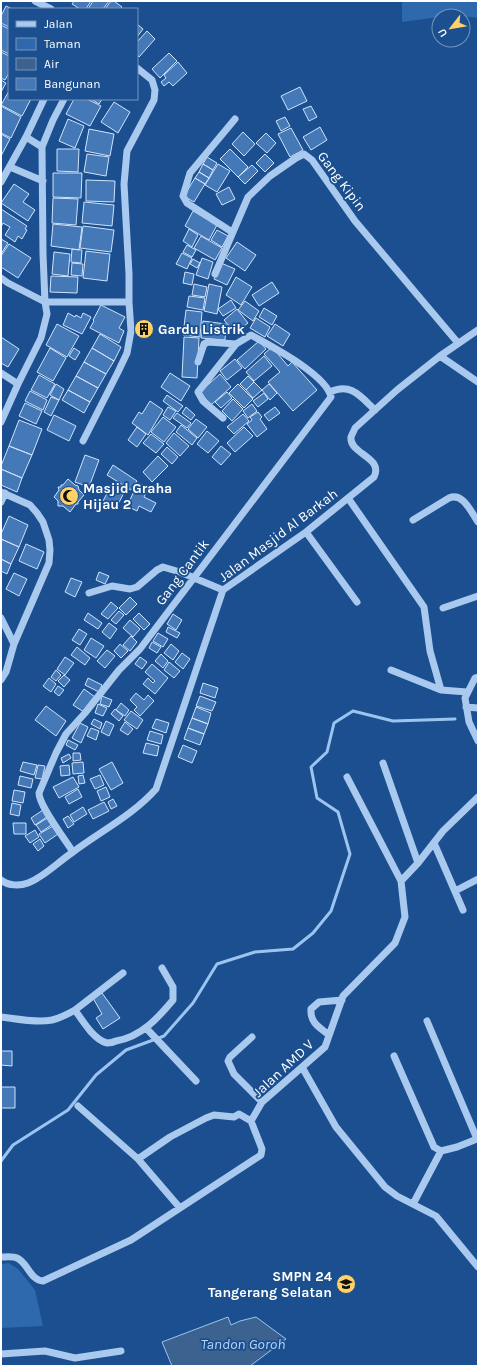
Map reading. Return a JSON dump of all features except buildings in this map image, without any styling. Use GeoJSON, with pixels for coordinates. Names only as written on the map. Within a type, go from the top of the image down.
{"type":"FeatureCollection","features":[{"type":"Feature","properties":{"kind":"street"},"geometry":{"type":"LineString","coordinates":[[35,1],[49,8]]}},
{"type":"Feature","properties":{"kind":"street"},"geometry":{"type":"LineString","coordinates":[[83,441],[127,352],[131,331],[124,184],[127,151],[154,100],[155,90],[152,80],[138,69]]}},
{"type":"Feature","properties":{"kind":"street"},"geometry":{"type":"LineString","coordinates":[[1,182],[26,138],[44,100]]}},
{"type":"Feature","properties":{"kind":"street"},"geometry":{"type":"LineString","coordinates":[[1,422],[41,338],[47,314],[45,302],[42,147],[53,120],[63,100]]}},
{"type":"Feature","properties":{"kind":"street"},"geometry":{"type":"LineString","coordinates":[[232,232],[189,205],[184,200],[183,196],[190,173],[235,119]]}},
{"type":"Feature","properties":{"kind":"street"},"geometry":{"type":"LineString","coordinates":[[26,138],[42,147]]}},
{"type":"Feature","properties":{"kind":"street","name":"Gang Kipin"},"geometry":{"type":"LineString","coordinates":[[215,274],[244,202],[259,186],[296,158],[304,154],[312,160],[339,199],[370,239],[458,343]]}},
{"type":"Feature","properties":{"kind":"street"},"geometry":{"type":"LineString","coordinates":[[10,166],[43,180]]}},
{"type":"Feature","properties":{"kind":"street"},"geometry":{"type":"LineString","coordinates":[[1,278],[45,302],[129,302]]}},
{"type":"Feature","properties":{"kind":"street","name":"Jalan Masjid Al Barkah"},"geometry":{"type":"LineString","coordinates":[[1,880],[13,885],[28,883],[39,878],[73,852],[142,804],[156,789],[223,590],[306,532],[374,477],[376,473],[374,464],[356,449],[352,441],[351,436],[355,428],[397,390],[440,356],[478,330]]}},
{"type":"Feature","properties":{"kind":"street"},"geometry":{"type":"LineString","coordinates":[[222,418],[202,401],[198,392],[236,344],[251,336],[286,355],[316,376],[330,392],[342,388],[354,391],[375,410]]}},
{"type":"Feature","properties":{"kind":"street"},"geometry":{"type":"LineString","coordinates":[[198,362],[204,344],[208,342],[236,344]]}},
{"type":"Feature","properties":{"kind":"street"},"geometry":{"type":"LineString","coordinates":[[440,356],[478,382]]}},
{"type":"Feature","properties":{"kind":"street"},"geometry":{"type":"LineString","coordinates":[[1,373],[18,384]]}},
{"type":"Feature","properties":{"kind":"street","name":"Gang Cantik"},"geometry":{"type":"LineString","coordinates":[[73,852],[43,806],[39,797],[39,793],[56,752],[66,734],[85,713],[119,670],[140,649],[331,397],[330,392]]}},
{"type":"Feature","properties":{"kind":"street"},"geometry":{"type":"LineString","coordinates":[[1,502],[3,492],[30,505],[37,513],[46,530],[50,550],[49,563],[14,644],[6,672],[1,680]]}},
{"type":"Feature","properties":{"kind":"street"},"geometry":{"type":"LineString","coordinates":[[413,520],[449,498],[458,496],[463,500],[478,522]]}},
{"type":"Feature","properties":{"kind":"street"},"geometry":{"type":"LineString","coordinates":[[348,498],[424,607],[430,651],[441,690]]}},
{"type":"Feature","properties":{"kind":"street"},"geometry":{"type":"LineString","coordinates":[[306,532],[357,602]]}},
{"type":"Feature","properties":{"kind":"street"},"geometry":{"type":"LineString","coordinates":[[89,593],[112,586],[130,589],[137,587],[157,570],[163,567],[180,572],[223,590]]}},
{"type":"Feature","properties":{"kind":"street"},"geometry":{"type":"LineString","coordinates":[[442,608],[478,596]]}},
{"type":"Feature","properties":{"kind":"street"},"geometry":{"type":"LineString","coordinates":[[1,618],[14,644]]}},
{"type":"Feature","properties":{"kind":"street"},"geometry":{"type":"LineString","coordinates":[[391,670],[441,690],[467,692]]}},
{"type":"Feature","properties":{"kind":"street"},"geometry":{"type":"LineString","coordinates":[[478,677],[475,678],[465,698],[471,727],[478,741]]}},
{"type":"Feature","properties":{"kind":"street"},"geometry":{"type":"LineString","coordinates":[[466,707],[478,708]]}},
{"type":"Feature","properties":{"kind":"street"},"geometry":{"type":"LineString","coordinates":[[383,763],[418,863]]}},
{"type":"Feature","properties":{"kind":"street"},"geometry":{"type":"LineString","coordinates":[[346,777],[401,882],[443,831],[478,796]]}},
{"type":"Feature","properties":{"kind":"street"},"geometry":{"type":"LineString","coordinates":[[434,843],[463,910]]}},
{"type":"Feature","properties":{"kind":"street"},"geometry":{"type":"LineString","coordinates":[[455,891],[478,879]]}},
{"type":"Feature","properties":{"kind":"street","name":"Jalan AMD V"},"geometry":{"type":"LineString","coordinates":[[251,1121],[262,1102],[325,1047],[344,996],[395,943],[405,917],[401,882]]}},
{"type":"Feature","properties":{"kind":"street"},"geometry":{"type":"LineString","coordinates":[[75,1010],[94,1036],[107,1043],[123,1040],[146,1028],[173,1000],[173,987],[162,968]]}},
{"type":"Feature","properties":{"kind":"street"},"geometry":{"type":"LineString","coordinates":[[1,1017],[39,1021],[51,1020],[63,1016],[75,1010],[123,973]]}},
{"type":"Feature","properties":{"kind":"street"},"geometry":{"type":"LineString","coordinates":[[330,1035],[316,1025],[311,1016],[311,1009],[320,1002],[342,1000]]}},
{"type":"Feature","properties":{"kind":"street"},"geometry":{"type":"LineString","coordinates":[[394,1056],[434,1147],[441,1151],[457,1147],[477,1139],[427,1021]]}},
{"type":"Feature","properties":{"kind":"street"},"geometry":{"type":"LineString","coordinates":[[146,1028],[196,1081]]}},
{"type":"Feature","properties":{"kind":"street"},"geometry":{"type":"LineString","coordinates":[[252,1037],[230,1057],[228,1061],[234,1074],[262,1102]]}},
{"type":"Feature","properties":{"kind":"street"},"geometry":{"type":"LineString","coordinates":[[302,1067],[336,1127],[385,1187],[397,1196],[436,1216],[478,1267]]}},
{"type":"Feature","properties":{"kind":"street"},"geometry":{"type":"LineString","coordinates":[[78,1106],[138,1159],[180,1208]]}},
{"type":"Feature","properties":{"kind":"street"},"geometry":{"type":"LineString","coordinates":[[1,1257],[17,1258],[35,1278],[44,1281],[130,1240],[261,1155],[262,1148],[251,1121],[239,1114],[234,1117],[214,1115],[170,1137],[138,1159]]}},
{"type":"Feature","properties":{"kind":"street"},"geometry":{"type":"LineString","coordinates":[[412,1204],[441,1151]]}},
{"type":"Feature","properties":{"kind":"street"},"geometry":{"type":"LineString","coordinates":[[1,1354],[45,1351],[75,1358],[121,1351]]}},
{"type":"Feature","properties":{"kind":"green space"},"geometry":{"type":"Polygon","coordinates":[[[402,1],[478,1],[478,18],[471,17],[471,8],[431,8],[431,18],[402,22],[402,1]]]}},
{"type":"Feature","properties":{"kind":"green space"},"geometry":{"type":"Polygon","coordinates":[[[9,1263],[18,1269],[35,1290],[43,1326],[1,1328],[1,1264],[9,1263]]]}},
{"type":"Feature","properties":{"kind":"water","name":"Tandon Goroh"},"geometry":{"type":"Polygon","coordinates":[[[228,1317],[231,1325],[256,1317],[286,1339],[250,1366],[172,1366],[162,1342],[228,1317]]]}},
{"type":"Feature","properties":{"kind":"waterway"},"geometry":{"type":"LineString","coordinates":[[1,1161],[13,1145],[68,1110],[96,1075],[126,1050],[164,1036],[193,1003],[217,964],[255,952],[293,949],[313,933],[331,911],[350,854],[338,812],[317,798],[311,767],[327,752],[334,723],[353,711],[393,721],[455,719]]}},
{"type":"Feature","properties":{"kind":"place","name":"Gardu Listrik"},"geometry":{"type":"Point","coordinates":[144,329]}},
{"type":"Feature","properties":{"kind":"place","name":"Masjid Graha Hijau 2"},"geometry":{"type":"Point","coordinates":[69,496]}},
{"type":"Feature","properties":{"kind":"place","name":"SMPN 24 Tangerang Selatan"},"geometry":{"type":"Point","coordinates":[346,1284]}}]}
